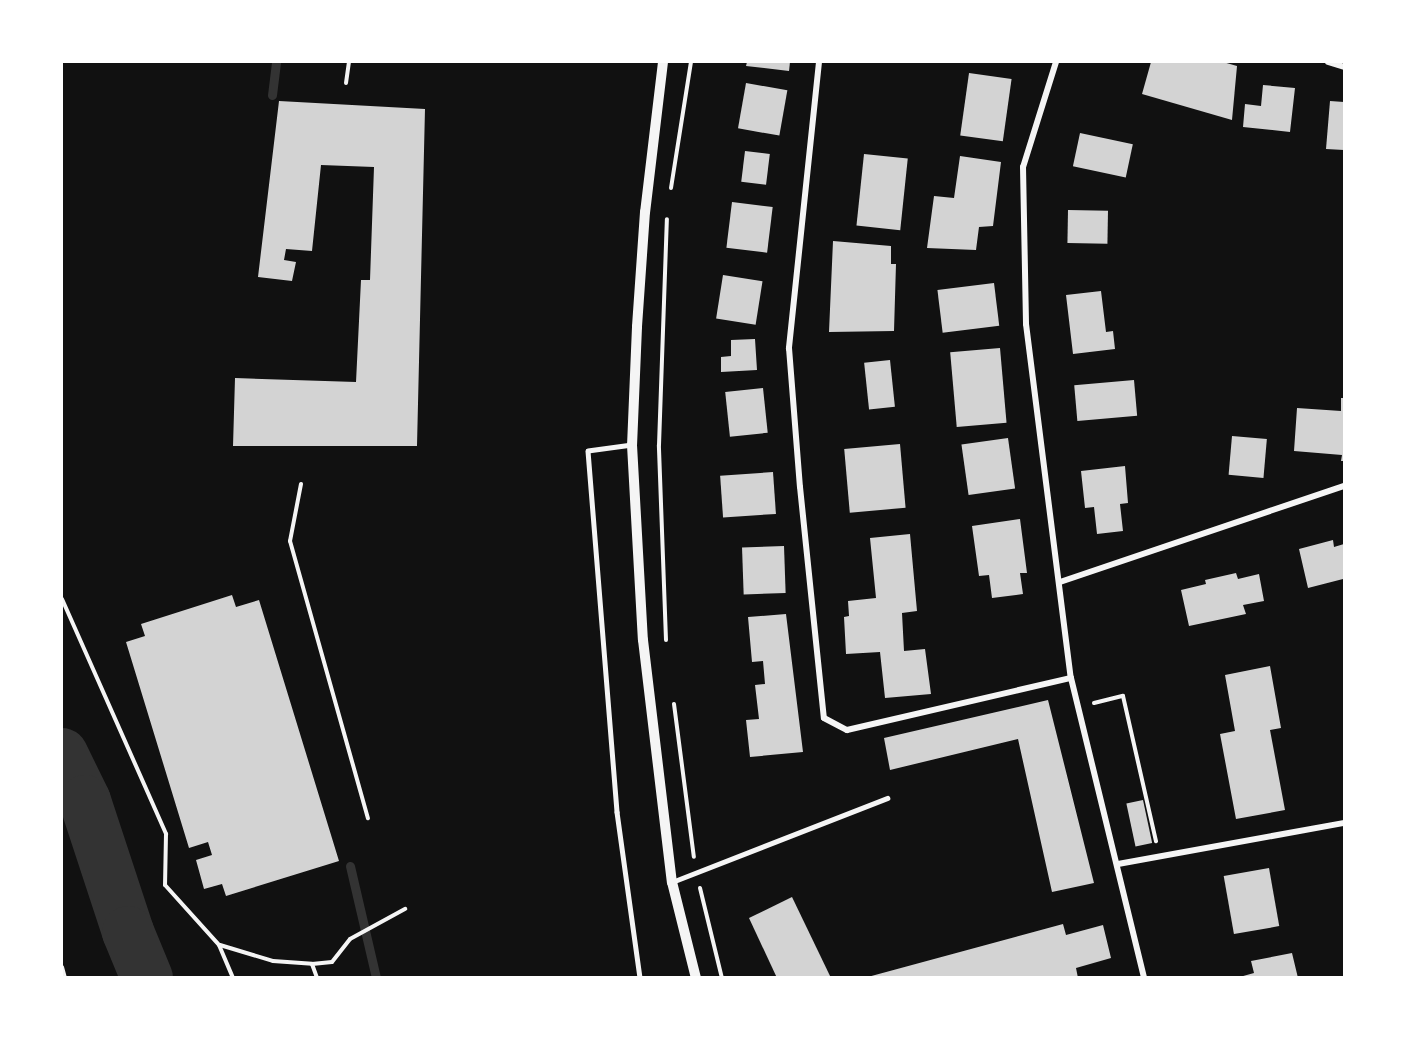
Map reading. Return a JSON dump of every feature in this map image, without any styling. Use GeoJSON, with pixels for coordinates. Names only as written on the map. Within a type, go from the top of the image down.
{"type":"FeatureCollection","features":[{"type":"Feature","properties":{"kind":"street"},"geometry":{"type":"LineString","coordinates":[[663,62],[645,212],[637,327],[633,445],[643,640],[672,882],[696,978]]}},
{"type":"Feature","properties":{"kind":"street"},"geometry":{"type":"LineString","coordinates":[[819,62],[789,348],[800,487],[824,718],[847,730],[1071,678]]}},
{"type":"Feature","properties":{"kind":"street"},"geometry":{"type":"LineString","coordinates":[[1056,62],[1023,167],[1026,324],[1071,678],[1144,978]]}},
{"type":"Feature","properties":{"kind":"street"},"geometry":{"type":"LineString","coordinates":[[1328,62],[1344,67]]}},
{"type":"Feature","properties":{"kind":"street"},"geometry":{"type":"LineString","coordinates":[[1060,582],[1344,486]]}},
{"type":"Feature","properties":{"kind":"street"},"geometry":{"type":"LineString","coordinates":[[1118,864],[1344,823]]}},
{"type":"Feature","properties":{"kind":"lane"},"geometry":{"type":"LineString","coordinates":[[633,445],[588,451],[617,812],[640,978]]}},
{"type":"Feature","properties":{"kind":"lane"},"geometry":{"type":"LineString","coordinates":[[672,882],[886,798]]}},
{"type":"Feature","properties":{"kind":"path"},"geometry":{"type":"LineString","coordinates":[[346,84],[349,62]]}},
{"type":"Feature","properties":{"kind":"path"},"geometry":{"type":"LineString","coordinates":[[669,195],[691,62]]}},
{"type":"Feature","properties":{"kind":"path"},"geometry":{"type":"LineString","coordinates":[[666,647],[659,445],[667,218]]}},
{"type":"Feature","properties":{"kind":"path"},"geometry":{"type":"LineString","coordinates":[[301,484],[290,541],[368,818]]}},
{"type":"Feature","properties":{"kind":"path"},"geometry":{"type":"LineString","coordinates":[[62,599],[166,834],[165,885],[219,945],[233,978]]}},
{"type":"Feature","properties":{"kind":"path"},"geometry":{"type":"LineString","coordinates":[[672,694],[696,872],[722,978]]}},
{"type":"Feature","properties":{"kind":"path"},"geometry":{"type":"LineString","coordinates":[[1078,706],[1123,696],[1159,856]]}},
{"type":"Feature","properties":{"kind":"path"},"geometry":{"type":"LineString","coordinates":[[219,945],[273,961],[312,964],[332,962],[350,939],[405,909]]}},
{"type":"Feature","properties":{"kind":"path"},"geometry":{"type":"LineString","coordinates":[[312,964],[317,978]]}},
{"type":"Feature","properties":{"kind":"path"},"geometry":{"type":"LineString","coordinates":[[62,967],[64,978]]}},
{"type":"Feature","properties":{"kind":"building"},"geometry":{"type":"Polygon","coordinates":[[[747,62],[790,62],[789,71],[746,66],[747,62]]]}},
{"type":"Feature","properties":{"kind":"building"},"geometry":{"type":"Polygon","coordinates":[[[1151,62],[1223,62],[1237,66],[1232,120],[1142,94],[1151,62]]]}},
{"type":"Feature","properties":{"kind":"building"},"geometry":{"type":"Polygon","coordinates":[[[969,73],[1012,79],[1003,141],[960,135],[969,73]]]}},
{"type":"Feature","properties":{"kind":"building"},"geometry":{"type":"Polygon","coordinates":[[[746,83],[787,90],[779,136],[738,128],[746,83]]]}},
{"type":"Feature","properties":{"kind":"building"},"geometry":{"type":"Polygon","coordinates":[[[1263,85],[1295,88],[1290,132],[1243,127],[1245,104],[1261,106],[1263,85]]]}},
{"type":"Feature","properties":{"kind":"building"},"geometry":{"type":"Polygon","coordinates":[[[279,101],[425,109],[417,446],[233,446],[235,378],[356,382],[361,280],[370,280],[374,167],[321,165],[312,251],[286,249],[284,260],[296,262],[292,281],[258,277],[279,101]]]}},
{"type":"Feature","properties":{"kind":"building"},"geometry":{"type":"Polygon","coordinates":[[[1330,101],[1344,102],[1344,150],[1326,149],[1330,101]]]}},
{"type":"Feature","properties":{"kind":"building"},"geometry":{"type":"Polygon","coordinates":[[[1080,133],[1133,144],[1126,177],[1073,166],[1080,133]]]}},
{"type":"Feature","properties":{"kind":"building"},"geometry":{"type":"Polygon","coordinates":[[[745,151],[770,154],[766,185],[741,182],[745,151]]]}},
{"type":"Feature","properties":{"kind":"building"},"geometry":{"type":"Polygon","coordinates":[[[864,154],[908,159],[900,230],[856,226],[864,154]]]}},
{"type":"Feature","properties":{"kind":"building"},"geometry":{"type":"Polygon","coordinates":[[[960,156],[1001,162],[993,226],[979,227],[976,250],[927,248],[934,196],[954,198],[960,156]]]}},
{"type":"Feature","properties":{"kind":"building"},"geometry":{"type":"Polygon","coordinates":[[[732,202],[773,207],[767,253],[726,248],[732,202]]]}},
{"type":"Feature","properties":{"kind":"building"},"geometry":{"type":"Polygon","coordinates":[[[1068,210],[1108,211],[1107,244],[1067,243],[1068,210]]]}},
{"type":"Feature","properties":{"kind":"building"},"geometry":{"type":"Polygon","coordinates":[[[833,241],[891,246],[891,264],[896,264],[894,331],[829,332],[833,241]]]}},
{"type":"Feature","properties":{"kind":"building"},"geometry":{"type":"Polygon","coordinates":[[[723,275],[763,281],[756,325],[716,318],[723,275]]]}},
{"type":"Feature","properties":{"kind":"building"},"geometry":{"type":"Polygon","coordinates":[[[994,283],[999,326],[943,333],[937,290],[994,283]]]}},
{"type":"Feature","properties":{"kind":"building"},"geometry":{"type":"Polygon","coordinates":[[[1101,291],[1106,332],[1113,331],[1115,349],[1073,354],[1066,295],[1101,291]]]}},
{"type":"Feature","properties":{"kind":"building"},"geometry":{"type":"Polygon","coordinates":[[[755,339],[757,370],[721,372],[721,357],[731,356],[731,340],[755,339]]]}},
{"type":"Feature","properties":{"kind":"building"},"geometry":{"type":"Polygon","coordinates":[[[1000,348],[1007,423],[957,427],[950,352],[1000,348]]]}},
{"type":"Feature","properties":{"kind":"building"},"geometry":{"type":"Polygon","coordinates":[[[890,360],[895,407],[869,409],[864,363],[890,360]]]}},
{"type":"Feature","properties":{"kind":"building"},"geometry":{"type":"Polygon","coordinates":[[[1134,380],[1137,416],[1077,421],[1074,385],[1134,380]]]}},
{"type":"Feature","properties":{"kind":"building"},"geometry":{"type":"Polygon","coordinates":[[[763,388],[768,433],[730,437],[725,392],[763,388]]]}},
{"type":"Feature","properties":{"kind":"building"},"geometry":{"type":"Polygon","coordinates":[[[1341,398],[1344,398],[1344,461],[1341,461],[1342,455],[1294,451],[1297,408],[1341,411],[1341,398]]]}},
{"type":"Feature","properties":{"kind":"building"},"geometry":{"type":"Polygon","coordinates":[[[1232,436],[1267,439],[1263,478],[1229,475],[1232,436]]]}},
{"type":"Feature","properties":{"kind":"building"},"geometry":{"type":"Polygon","coordinates":[[[1008,438],[1015,489],[969,495],[961,445],[1008,438]]]}},
{"type":"Feature","properties":{"kind":"building"},"geometry":{"type":"Polygon","coordinates":[[[900,444],[906,508],[850,513],[844,449],[900,444]]]}},
{"type":"Feature","properties":{"kind":"building"},"geometry":{"type":"Polygon","coordinates":[[[1125,466],[1128,503],[1120,504],[1123,531],[1097,534],[1094,507],[1085,508],[1081,471],[1125,466]]]}},
{"type":"Feature","properties":{"kind":"building"},"geometry":{"type":"Polygon","coordinates":[[[773,472],[776,514],[723,518],[720,476],[773,472]]]}},
{"type":"Feature","properties":{"kind":"building"},"geometry":{"type":"Polygon","coordinates":[[[1020,519],[1027,573],[1020,573],[1023,594],[992,598],[989,575],[979,576],[972,526],[1020,519]]]}},
{"type":"Feature","properties":{"kind":"building"},"geometry":{"type":"Polygon","coordinates":[[[910,534],[917,611],[902,613],[904,651],[925,649],[931,694],[885,698],[880,652],[846,654],[844,617],[849,616],[848,601],[876,598],[870,538],[910,534]]]}},
{"type":"Feature","properties":{"kind":"building"},"geometry":{"type":"Polygon","coordinates":[[[1333,540],[1334,547],[1344,544],[1343,579],[1308,588],[1299,549],[1333,540]]]}},
{"type":"Feature","properties":{"kind":"building"},"geometry":{"type":"Polygon","coordinates":[[[784,546],[786,593],[744,594],[742,547],[784,546]]]}},
{"type":"Feature","properties":{"kind":"building"},"geometry":{"type":"Polygon","coordinates":[[[1236,573],[1238,579],[1259,574],[1264,601],[1243,605],[1246,614],[1189,626],[1181,590],[1206,584],[1205,580],[1236,573]]]}},
{"type":"Feature","properties":{"kind":"building"},"geometry":{"type":"Polygon","coordinates":[[[232,595],[236,607],[259,600],[339,861],[226,896],[222,884],[204,889],[196,860],[212,855],[208,842],[189,848],[126,642],[145,636],[141,624],[232,595]]]}},
{"type":"Feature","properties":{"kind":"building"},"geometry":{"type":"Polygon","coordinates":[[[786,614],[803,752],[750,757],[746,720],[759,719],[755,685],[765,684],[763,661],[752,662],[748,617],[786,614]]]}},
{"type":"Feature","properties":{"kind":"building"},"geometry":{"type":"Polygon","coordinates":[[[1270,666],[1281,728],[1270,730],[1285,810],[1236,819],[1220,734],[1235,731],[1225,675],[1270,666]]]}},
{"type":"Feature","properties":{"kind":"building"},"geometry":{"type":"Polygon","coordinates":[[[1048,700],[1094,883],[1052,892],[1018,739],[890,770],[884,738],[1048,700]]]}},
{"type":"Feature","properties":{"kind":"building"},"geometry":{"type":"Polygon","coordinates":[[[1143,800],[1152,843],[1136,847],[1126,804],[1143,800]]]}},
{"type":"Feature","properties":{"kind":"building"},"geometry":{"type":"Polygon","coordinates":[[[1269,868],[1279,926],[1234,934],[1224,876],[1269,868]]]}},
{"type":"Feature","properties":{"kind":"building"},"geometry":{"type":"Polygon","coordinates":[[[792,897],[831,978],[777,978],[749,918],[792,897]]]}},
{"type":"Feature","properties":{"kind":"building"},"geometry":{"type":"Polygon","coordinates":[[[1063,924],[1066,935],[1103,925],[1111,958],[1076,968],[1078,978],[864,978],[1063,924]]]}},
{"type":"Feature","properties":{"kind":"building"},"geometry":{"type":"Polygon","coordinates":[[[1292,953],[1298,978],[1236,978],[1254,973],[1251,961],[1292,953]]]}},
{"type":"Feature","properties":{"kind":"waterway"},"geometry":{"type":"LineString","coordinates":[[272,95],[276,62]]}},
{"type":"Feature","properties":{"kind":"waterway"},"geometry":{"type":"LineString","coordinates":[[62,754],[85,801],[128,932],[147,978]]}},
{"type":"Feature","properties":{"kind":"waterway"},"geometry":{"type":"LineString","coordinates":[[350,866],[376,978]]}}]}
